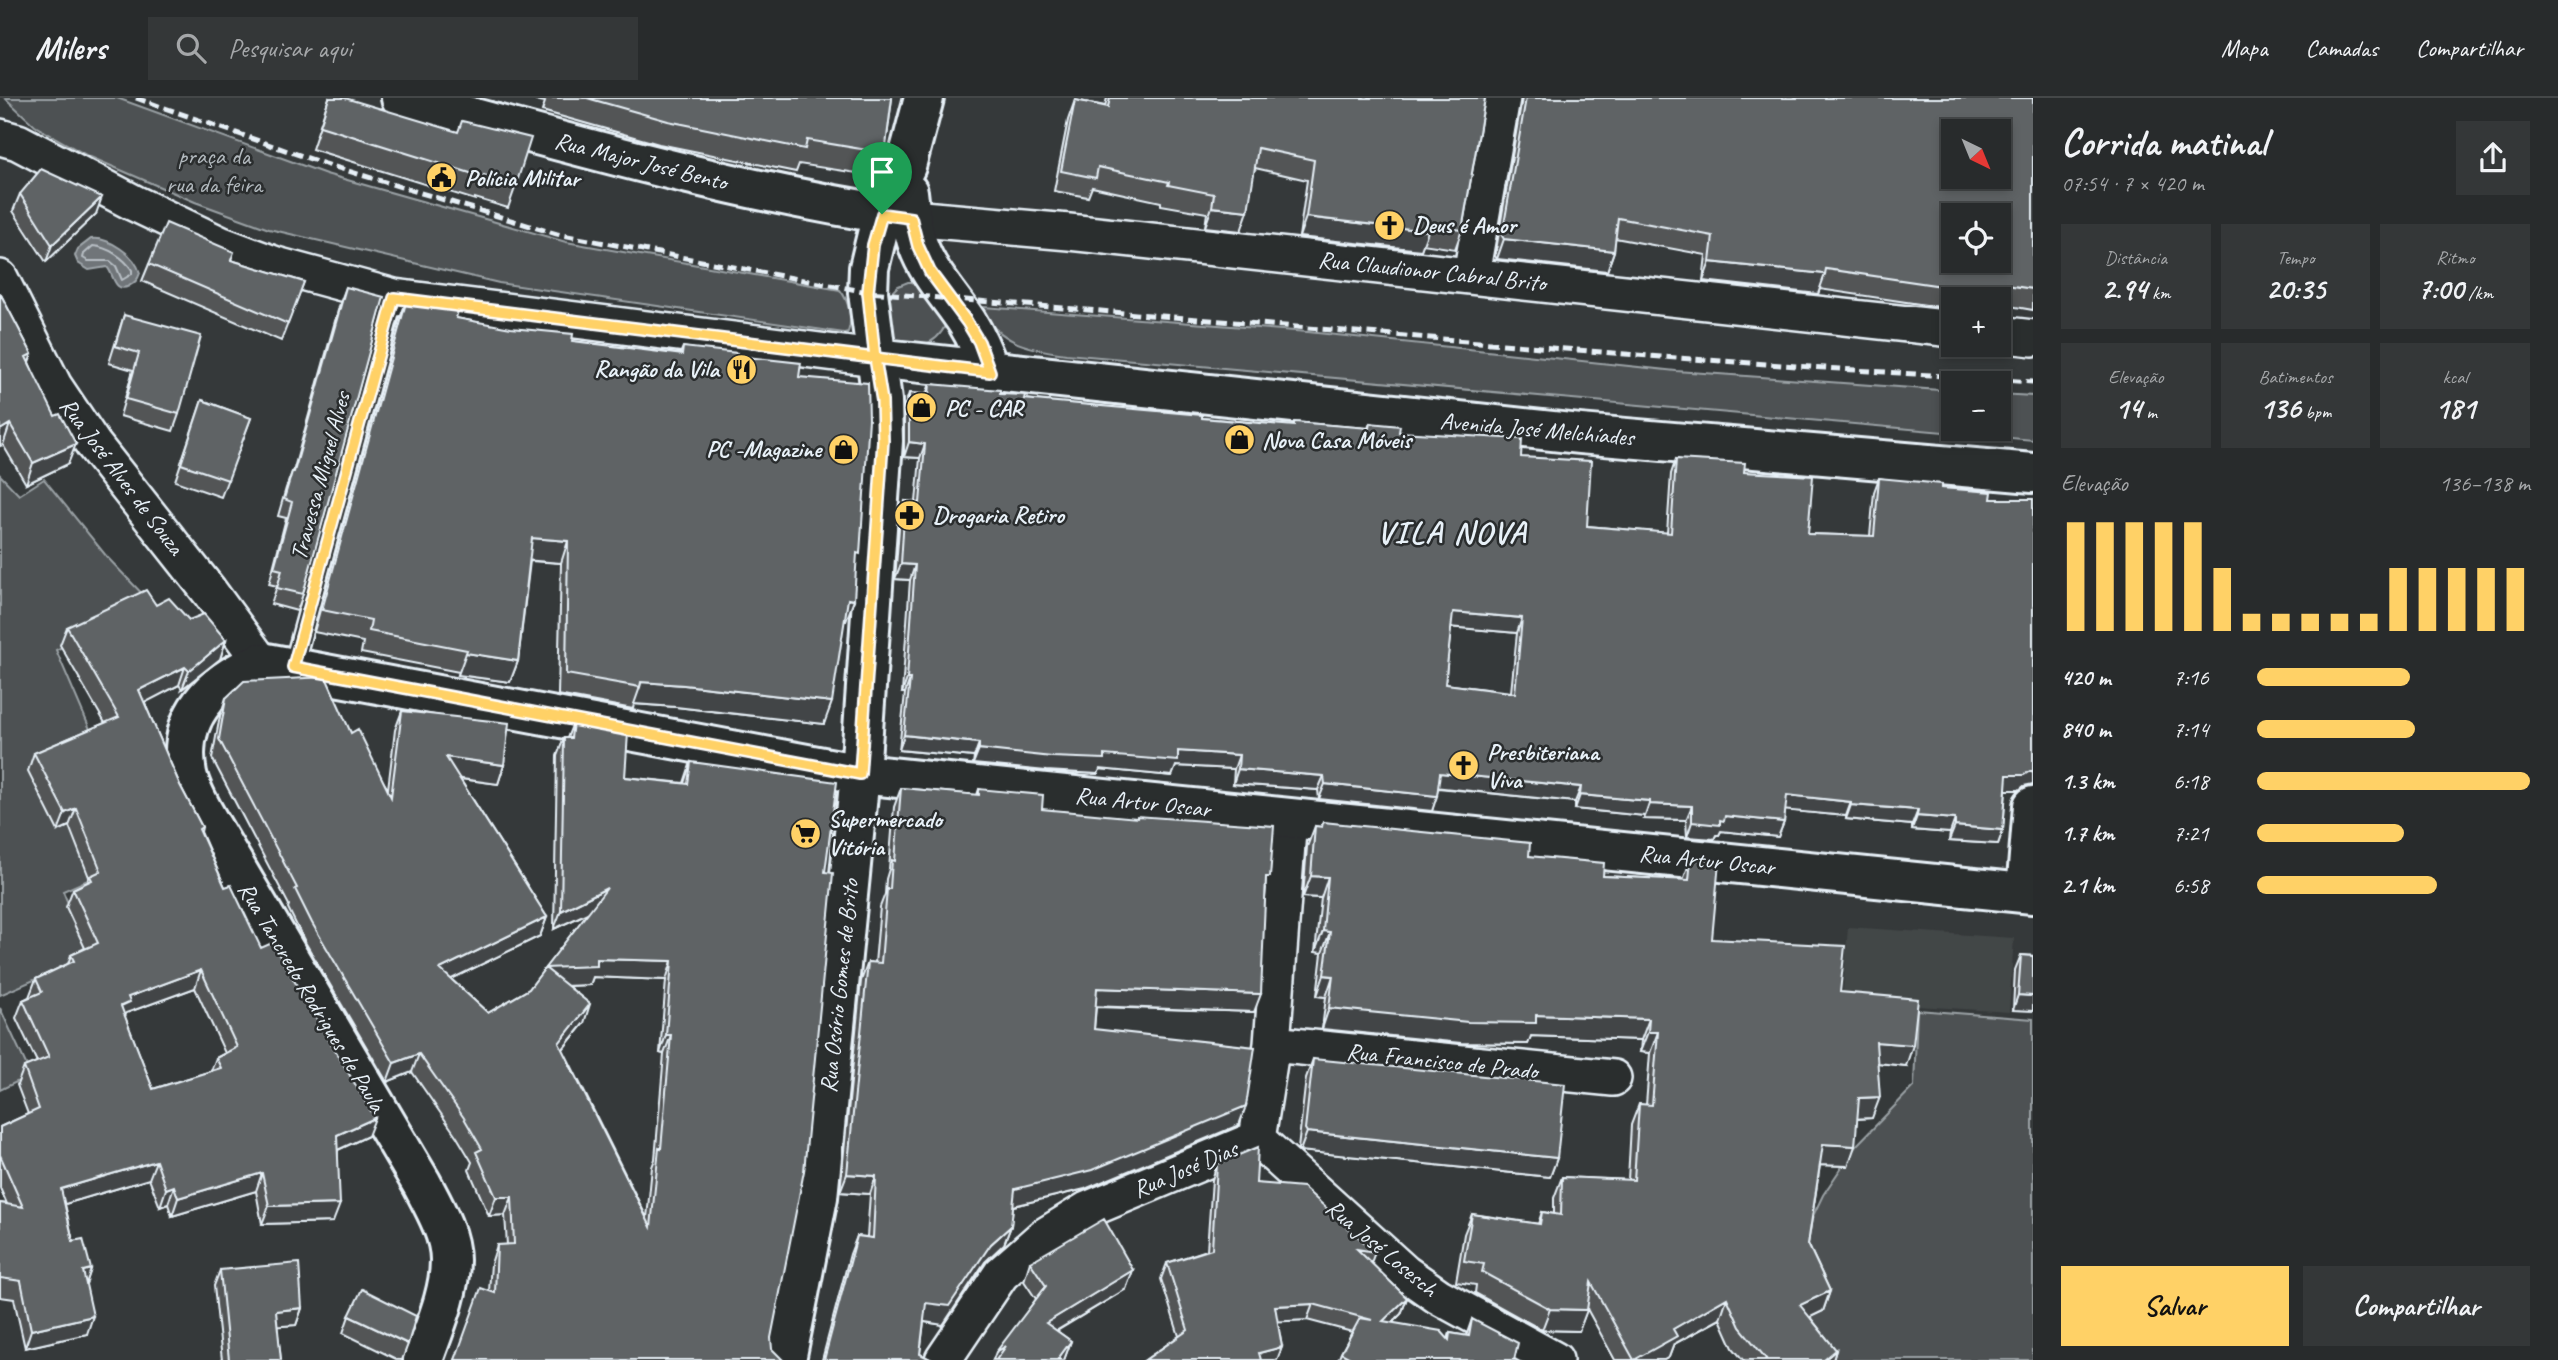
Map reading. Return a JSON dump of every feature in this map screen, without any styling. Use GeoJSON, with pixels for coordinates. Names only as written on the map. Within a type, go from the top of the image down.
{"type":"FeatureCollection","features":[{"type":"Feature","properties":{"kind":"street","name":"Rua Major José Bento"},"geometry":{"type":"LineString","coordinates":[[401,98],[618,158],[812,202],[896,216]]}},
{"type":"Feature","properties":{"kind":"street"},"geometry":{"type":"LineString","coordinates":[[924,98],[896,216],[918,246],[930,272],[967,322],[979,342],[990,372]]}},
{"type":"Feature","properties":{"kind":"street"},"geometry":{"type":"LineString","coordinates":[[1471,275],[1502,98]]}},
{"type":"Feature","properties":{"kind":"street"},"geometry":{"type":"LineString","coordinates":[[0,137],[18,142],[134,203],[222,245],[276,265],[394,298],[875,358]]}},
{"type":"Feature","properties":{"kind":"street","name":"Rua Claudionor Cabral Brito"},"geometry":{"type":"LineString","coordinates":[[896,216],[1069,232],[1941,328]]}},
{"type":"Feature","properties":{"kind":"street","name":"Rua Osório Gomes de Brito"},"geometry":{"type":"LineString","coordinates":[[786,1360],[818,1197],[860,774],[883,441],[882,401],[868,292],[873,245],[896,216]]}},
{"type":"Feature","properties":{"kind":"street","name":"Rua José Alves de Souza"},"geometry":{"type":"LineString","coordinates":[[0,278],[54,386],[93,444],[209,591],[277,665]]}},
{"type":"Feature","properties":{"kind":"street"},"geometry":{"type":"LineString","coordinates":[[2011,335],[2033,338]]}},
{"type":"Feature","properties":{"kind":"street","name":"Avenida José Melchíades"},"geometry":{"type":"LineString","coordinates":[[875,358],[1580,434],[2033,473]]}},
{"type":"Feature","properties":{"kind":"street","name":"Rua Artur Oscar"},"geometry":{"type":"LineString","coordinates":[[277,665],[860,774],[2029,894]]}},
{"type":"Feature","properties":{"kind":"street","name":"Rua Tancredo Rodrigues de Paula"},"geometry":{"type":"LineString","coordinates":[[277,665],[229,677],[203,701],[191,725],[186,751],[187,774],[210,824],[422,1184],[441,1221],[451,1258],[447,1287],[423,1360]]}},
{"type":"Feature","properties":{"kind":"street"},"geometry":{"type":"LineString","coordinates":[[2029,894],[2033,806]]}},
{"type":"Feature","properties":{"kind":"street","name":"Rua José Dias"},"geometry":{"type":"LineString","coordinates":[[943,1360],[1001,1274],[1043,1237],[1087,1210],[1257,1139],[1272,1044],[1289,817]]}},
{"type":"Feature","properties":{"kind":"street","name":"Rua Francisco de Prado"},"geometry":{"type":"LineString","coordinates":[[1272,1044],[1612,1078]]}},
{"type":"Feature","properties":{"kind":"street","name":"Rua José Losesch"},"geometry":{"type":"LineString","coordinates":[[1257,1139],[1405,1273],[1438,1296],[1555,1360]]}},
{"type":"Feature","properties":{"kind":"lane","name":"Travessa Miguel Alves"},"geometry":{"type":"LineString","coordinates":[[277,665],[394,298]]}},
{"type":"Feature","properties":{"kind":"shaded area"},"geometry":{"type":"Polygon","coordinates":[[[1848,927],[2014,938],[2009,1012],[1842,1001],[1848,927]]]}},
{"type":"Feature","properties":{"kind":"green space","name":"praça da rua da feira"},"geometry":{"type":"Polygon","coordinates":[[[5,98],[117,98],[326,174],[566,242],[840,290],[849,310],[848,332],[499,283],[269,229],[195,202],[88,156],[35,126],[5,98]]]}},
{"type":"Feature","properties":{"kind":"green space"},"geometry":{"type":"Polygon","coordinates":[[[918,282],[946,324],[936,337],[924,345],[909,345],[893,339],[887,297],[898,286],[918,282]]]}},
{"type":"Feature","properties":{"kind":"green space"},"geometry":{"type":"Polygon","coordinates":[[[970,306],[1308,332],[1676,371],[1941,390],[1941,432],[1066,354],[1022,345],[994,327],[970,306]]]}},
{"type":"Feature","properties":{"kind":"green space"},"geometry":{"type":"Polygon","coordinates":[[[2011,395],[2033,396],[2033,440],[2011,438],[2011,395]]]}},
{"type":"Feature","properties":{"kind":"green space"},"geometry":{"type":"Polygon","coordinates":[[[0,475],[19,495],[44,479],[107,557],[151,603],[56,650],[144,855],[63,891],[89,956],[0,995],[0,475]]]}},
{"type":"Feature","properties":{"kind":"green space"},"geometry":{"type":"Polygon","coordinates":[[[0,1008],[31,1075],[0,1090],[0,1008]]]}},
{"type":"Feature","properties":{"kind":"green space"},"geometry":{"type":"Polygon","coordinates":[[[1917,1010],[2033,1019],[2033,1360],[1816,1360],[1795,1283],[1811,1220],[1823,1195],[1856,1146],[1914,1086],[1917,1010]]]}},
{"type":"Feature","properties":{"kind":"water"},"geometry":{"type":"Polygon","coordinates":[[[91,239],[106,241],[127,254],[140,273],[135,282],[124,288],[120,287],[107,267],[89,270],[78,263],[75,256],[78,249],[91,239]]]}},
{"type":"Feature","properties":{"kind":"building"},"geometry":{"type":"Polygon","coordinates":[[[329,98],[345,98],[458,132],[462,121],[531,138],[516,185],[320,126],[329,98]]]}},
{"type":"Feature","properties":{"kind":"building"},"geometry":{"type":"Polygon","coordinates":[[[587,98],[892,98],[885,153],[807,140],[805,149],[668,121],[587,98]]]}},
{"type":"Feature","properties":{"kind":"building"},"geometry":{"type":"Polygon","coordinates":[[[1110,98],[1485,98],[1462,230],[1429,225],[1428,231],[1306,217],[1314,160],[1258,148],[1248,211],[1212,207],[1214,194],[1168,185],[1169,182],[1098,167],[1096,178],[1061,171],[1075,100],[1108,107],[1110,98]]]}},
{"type":"Feature","properties":{"kind":"building"},"geometry":{"type":"Polygon","coordinates":[[[1526,98],[2033,98],[2033,289],[1993,283],[1992,287],[1948,287],[1826,269],[1825,274],[1710,262],[1713,236],[1618,218],[1614,251],[1504,239],[1502,236],[1526,98]]]}},
{"type":"Feature","properties":{"kind":"building"},"geometry":{"type":"Polygon","coordinates":[[[41,169],[102,197],[52,245],[20,194],[41,169]]]}},
{"type":"Feature","properties":{"kind":"building"},"geometry":{"type":"Polygon","coordinates":[[[166,223],[234,252],[231,260],[304,282],[288,324],[149,264],[166,223]]]}},
{"type":"Feature","properties":{"kind":"building"},"geometry":{"type":"Polygon","coordinates":[[[346,287],[384,297],[303,594],[277,588],[282,570],[274,568],[292,502],[284,499],[346,287]]]}},
{"type":"Feature","properties":{"kind":"building"},"geometry":{"type":"Polygon","coordinates":[[[0,293],[32,354],[26,357],[55,416],[60,414],[76,444],[33,463],[10,424],[0,430],[0,293]]]}},
{"type":"Feature","properties":{"kind":"building"},"geometry":{"type":"Polygon","coordinates":[[[407,299],[458,311],[456,318],[511,328],[573,334],[572,341],[682,355],[683,347],[737,353],[737,356],[801,363],[799,377],[868,383],[869,419],[860,554],[857,553],[854,600],[848,599],[832,702],[684,685],[641,682],[640,687],[566,674],[568,541],[532,538],[518,661],[466,653],[467,650],[369,631],[371,620],[322,610],[407,299]]]}},
{"type":"Feature","properties":{"kind":"building"},"geometry":{"type":"Polygon","coordinates":[[[124,315],[201,336],[179,414],[126,399],[139,353],[115,346],[124,315]]]}},
{"type":"Feature","properties":{"kind":"building"},"geometry":{"type":"Polygon","coordinates":[[[930,384],[1000,390],[1000,394],[1025,395],[1024,399],[1202,415],[1202,418],[1294,426],[1294,422],[1369,428],[1370,423],[1400,426],[1399,432],[1522,439],[1521,457],[1591,461],[1587,526],[1671,533],[1676,459],[1745,463],[1744,472],[1813,476],[1808,534],[1874,536],[1879,478],[1942,484],[1942,488],[1992,492],[1991,499],[2033,499],[2033,771],[2024,775],[2007,775],[2003,830],[1955,826],[1955,819],[1917,816],[1918,810],[1851,805],[1851,802],[1787,795],[1784,822],[1725,816],[1724,821],[1720,820],[1720,825],[1692,822],[1692,806],[1650,804],[1650,801],[1580,795],[1581,787],[1440,773],[1437,796],[1325,784],[1324,776],[1238,769],[1239,755],[1178,751],[1178,761],[1104,755],[1104,759],[1052,757],[979,749],[979,743],[904,735],[910,679],[907,679],[915,565],[901,564],[905,501],[920,503],[925,444],[909,442],[909,393],[929,395],[930,384]],[[1453,612],[1445,684],[1515,693],[1522,618],[1453,612]]]}},
{"type":"Feature","properties":{"kind":"building"},"geometry":{"type":"Polygon","coordinates":[[[202,400],[251,418],[228,480],[181,464],[202,400]]]}},
{"type":"Feature","properties":{"kind":"building"},"geometry":{"type":"Polygon","coordinates":[[[146,590],[156,605],[169,598],[189,620],[204,614],[226,640],[189,671],[185,667],[139,690],[180,785],[202,827],[199,829],[225,887],[231,885],[261,948],[272,943],[375,1118],[337,1135],[340,1204],[269,1206],[262,1173],[178,1198],[174,1186],[166,1189],[156,1161],[61,1189],[73,1241],[83,1239],[91,1269],[83,1271],[93,1316],[31,1330],[21,1281],[0,1278],[0,1203],[23,1207],[0,1155],[0,1127],[39,1109],[24,1067],[49,1057],[23,1000],[42,992],[36,979],[74,961],[71,955],[98,943],[73,889],[92,880],[90,876],[101,871],[76,808],[65,813],[34,753],[119,717],[67,627],[146,590]],[[201,970],[128,997],[130,1002],[121,1006],[153,1089],[221,1068],[216,1058],[237,1047],[201,970]]]}},
{"type":"Feature","properties":{"kind":"building"},"geometry":{"type":"Polygon","coordinates":[[[326,677],[351,733],[358,729],[391,797],[402,711],[509,723],[504,765],[446,757],[547,917],[440,969],[488,1013],[529,989],[545,968],[607,888],[561,911],[564,738],[571,738],[573,723],[628,733],[625,777],[688,784],[691,762],[837,782],[825,872],[833,873],[804,1171],[771,1338],[772,1349],[783,1360],[455,1360],[481,1288],[495,1293],[497,1245],[514,1244],[512,1197],[496,1197],[476,1152],[482,1149],[464,1118],[419,1054],[394,1063],[312,923],[295,889],[297,888],[219,739],[226,698],[244,681],[326,677]],[[597,959],[597,966],[545,968],[590,1004],[559,1043],[651,1227],[671,1035],[666,1035],[672,961],[597,959]]]}},
{"type":"Feature","properties":{"kind":"building"},"geometry":{"type":"Polygon","coordinates":[[[901,788],[979,795],[979,789],[1043,795],[1042,809],[1274,826],[1270,877],[1266,877],[1261,994],[1097,988],[1094,1029],[1255,1047],[1246,1106],[1092,1170],[1015,1189],[1011,1226],[991,1244],[949,1306],[926,1303],[920,1354],[932,1360],[824,1360],[857,1236],[873,1238],[876,1176],[847,1174],[868,962],[881,963],[887,889],[890,889],[892,860],[895,861],[901,788]]]}},
{"type":"Feature","properties":{"kind":"building"},"geometry":{"type":"Polygon","coordinates":[[[1323,822],[1530,843],[1529,856],[1604,863],[1603,876],[1689,880],[1691,859],[1719,862],[1712,939],[1845,946],[1840,992],[1918,999],[1913,1045],[1876,1042],[1880,1097],[1859,1098],[1855,1146],[1823,1144],[1808,1244],[1830,1291],[1800,1305],[1836,1350],[1824,1360],[1767,1360],[1740,1327],[1727,1298],[1673,1329],[1677,1336],[1634,1360],[1591,1282],[1587,1310],[1550,1309],[1482,1272],[1484,1264],[1464,1261],[1472,1214],[1540,1224],[1542,1212],[1561,1215],[1562,1177],[1634,1180],[1639,1104],[1652,1105],[1658,1032],[1648,1032],[1649,1019],[1536,1015],[1536,1023],[1468,1022],[1329,1008],[1333,976],[1324,975],[1330,932],[1323,931],[1328,877],[1311,876],[1315,826],[1322,827],[1323,822]]]}},
{"type":"Feature","properties":{"kind":"building"},"geometry":{"type":"Polygon","coordinates":[[[2021,955],[2033,956],[2033,996],[2018,995],[2021,955]]]}},
{"type":"Feature","properties":{"kind":"building"},"geometry":{"type":"Polygon","coordinates":[[[1313,1059],[1565,1084],[1557,1158],[1307,1132],[1305,1129],[1313,1059]]]}},
{"type":"Feature","properties":{"kind":"building"},"geometry":{"type":"Polygon","coordinates":[[[1258,1147],[1256,1183],[1303,1187],[1375,1252],[1357,1249],[1407,1298],[1383,1321],[1441,1331],[1449,1340],[1450,1333],[1469,1336],[1472,1319],[1518,1343],[1514,1360],[1354,1360],[1341,1353],[1360,1318],[1372,1320],[1313,1304],[1275,1306],[1282,1347],[1259,1353],[1261,1360],[1145,1360],[1188,1330],[1167,1263],[1212,1249],[1217,1164],[1258,1147]]]}},
{"type":"Feature","properties":{"kind":"building"},"geometry":{"type":"Polygon","coordinates":[[[1104,1219],[1133,1270],[1046,1323],[1071,1341],[1057,1360],[996,1360],[1006,1346],[996,1352],[1046,1286],[1030,1262],[1104,1219]]]}},
{"type":"Feature","properties":{"kind":"building"},"geometry":{"type":"Polygon","coordinates":[[[299,1263],[302,1308],[276,1311],[281,1360],[229,1360],[220,1270],[299,1263]]]}},
{"type":"Feature","properties":{"kind":"building"},"geometry":{"type":"Polygon","coordinates":[[[362,1289],[416,1316],[408,1344],[349,1316],[362,1289]]]}},
{"type":"Feature","properties":{"kind":"railway"},"geometry":{"type":"LineString","coordinates":[[136,98],[325,164],[557,234],[868,292],[1662,357],[2033,382]]}},
{"type":"Feature","properties":{"kind":"place","name":"Polícia Militar"},"geometry":{"type":"Point","coordinates":[442,178]}},
{"type":"Feature","properties":{"kind":"place","name":"Deus é Amor"},"geometry":{"type":"Point","coordinates":[1390,225]}},
{"type":"Feature","properties":{"kind":"place","name":"Rangão da Vila"},"geometry":{"type":"Point","coordinates":[742,369]}},
{"type":"Feature","properties":{"kind":"place","name":"PC - CAR"},"geometry":{"type":"Point","coordinates":[922,408]}},
{"type":"Feature","properties":{"kind":"place","name":"Nova Casa Móveis"},"geometry":{"type":"Point","coordinates":[1239,440]}},
{"type":"Feature","properties":{"kind":"place","name":"PC -Magazine"},"geometry":{"type":"Point","coordinates":[844,449]}},
{"type":"Feature","properties":{"kind":"place","name":"Drogaria Retiro"},"geometry":{"type":"Point","coordinates":[910,515]}},
{"type":"Feature","properties":{"kind":"place","name":"Presbiteriana Viva"},"geometry":{"type":"Point","coordinates":[1464,766]}},
{"type":"Feature","properties":{"kind":"place","name":"Supermercado Vitória"},"geometry":{"type":"Point","coordinates":[805,833]}},
{"type":"Feature","properties":{"kind":"district","name":"VILA NOVA"},"geometry":{"type":"Point","coordinates":[1452,532]}},
{"type":"Feature","properties":{"kind":"route"},"geometry":{"type":"LineString","coordinates":[[882,214],[869,268],[868,292],[875,358],[394,298],[293,667],[860,774],[883,441],[882,401],[875,358],[990,372],[979,342],[944,288],[930,272],[918,246],[911,218],[882,214]]}}]}
